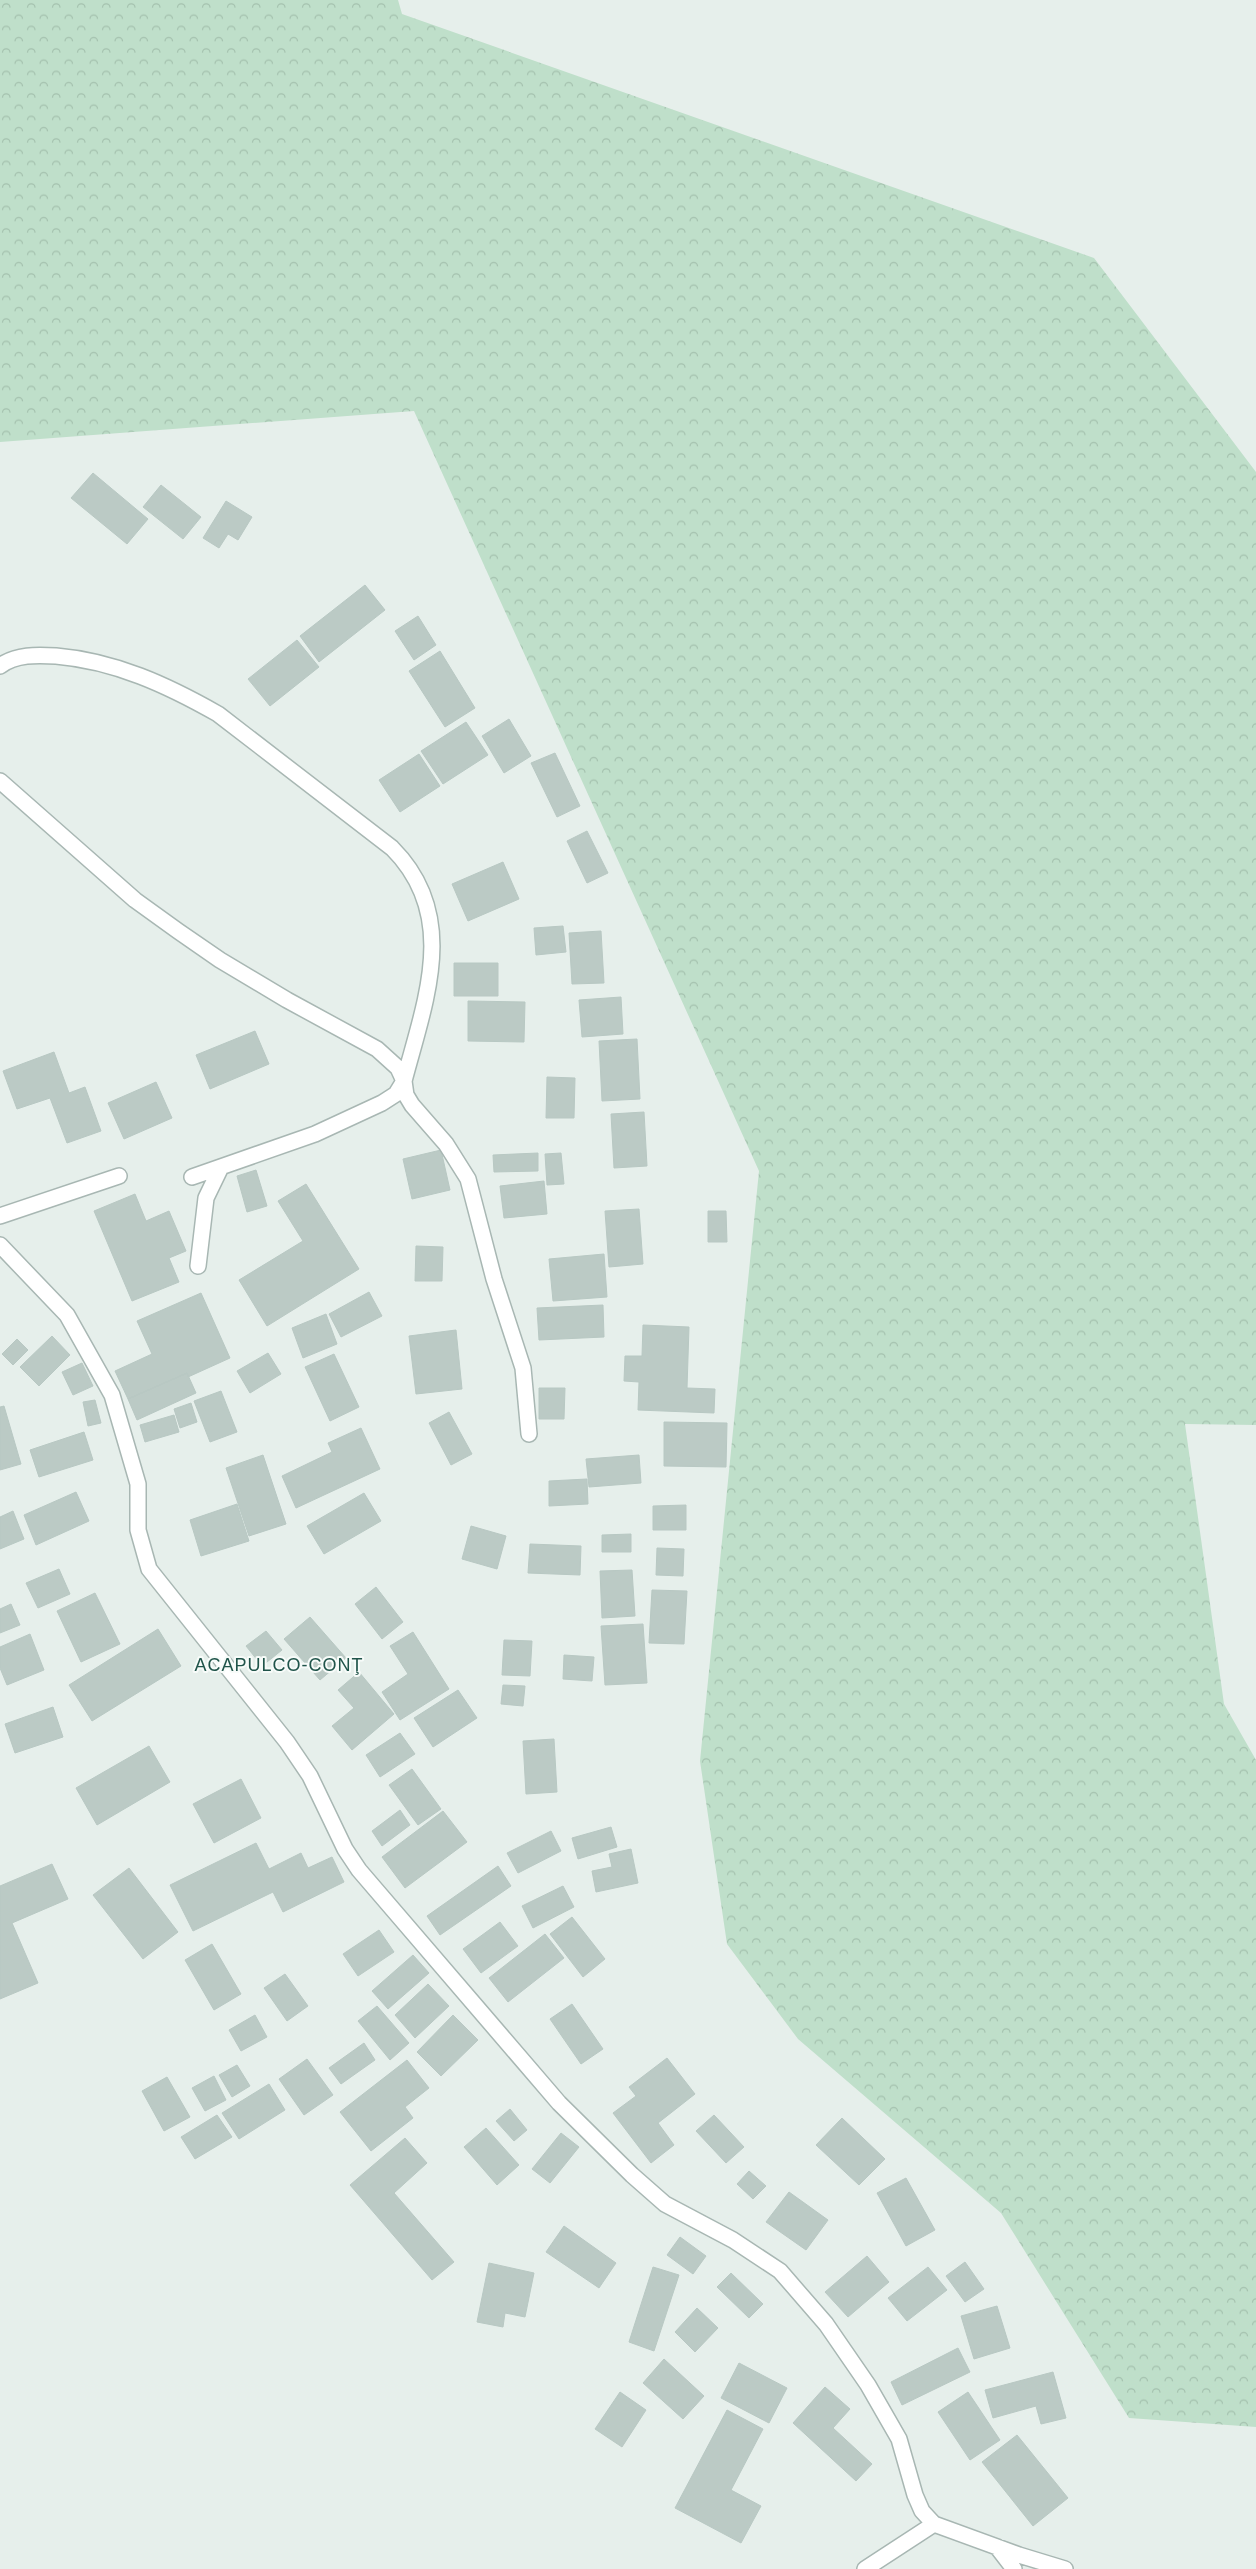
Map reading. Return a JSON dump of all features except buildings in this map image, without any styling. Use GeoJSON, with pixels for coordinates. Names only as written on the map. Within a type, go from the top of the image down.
{"type":"FeatureCollection","features":[{"type":"Feature","properties":{"kind":"street"},"geometry":{"type":"LineString","coordinates":[[0,666],[23,656],[44,655],[93,661],[152,680],[188,697],[218,714],[392,848],[404,860],[414,875],[428,906],[433,937],[422,1010],[404,1081],[396,1094],[315,1134],[192,1177]]}},
{"type":"Feature","properties":{"kind":"street"},"geometry":{"type":"LineString","coordinates":[[0,781],[135,900],[220,960],[377,1049],[398,1068],[404,1081],[406,1095],[412,1105],[446,1144],[468,1179],[496,1287],[523,1368],[529,1434]]}},
{"type":"Feature","properties":{"kind":"street"},"geometry":{"type":"LineString","coordinates":[[198,1266],[206,1198],[221,1167]]}},
{"type":"Feature","properties":{"kind":"street"},"geometry":{"type":"LineString","coordinates":[[0,1216],[119,1176]]}},
{"type":"Feature","properties":{"kind":"street"},"geometry":{"type":"LineString","coordinates":[[0,1245],[67,1315],[112,1395],[138,1484],[138,1530],[149,1568],[288,1742],[310,1776],[345,1849],[359,1870],[559,2103],[632,2175],[665,2204],[733,2240],[780,2271],[826,2324],[868,2385],[899,2439],[915,2495],[922,2511],[934,2524],[1065,2569]]}},
{"type":"Feature","properties":{"kind":"street"},"geometry":{"type":"LineString","coordinates":[[864,2569],[934,2524]]}},
{"type":"Feature","properties":{"kind":"street"},"geometry":{"type":"LineString","coordinates":[[996,2546],[1014,2569]]}},
{"type":"Feature","properties":{"kind":"green space"},"geometry":{"type":"Polygon","coordinates":[[[0,0],[398,0],[402,14],[1094,258],[1256,472],[1256,1425],[1185,1424],[1224,1704],[1256,1760],[1256,2427],[1129,2418],[1001,2213],[798,2039],[727,1944],[700,1761],[759,1171],[414,411],[0,442],[0,0]]]}},
{"type":"Feature","properties":{"kind":"district","name":"ACAPULCO-CONŢ"},"geometry":{"type":"Point","coordinates":[279,1665]}}]}
